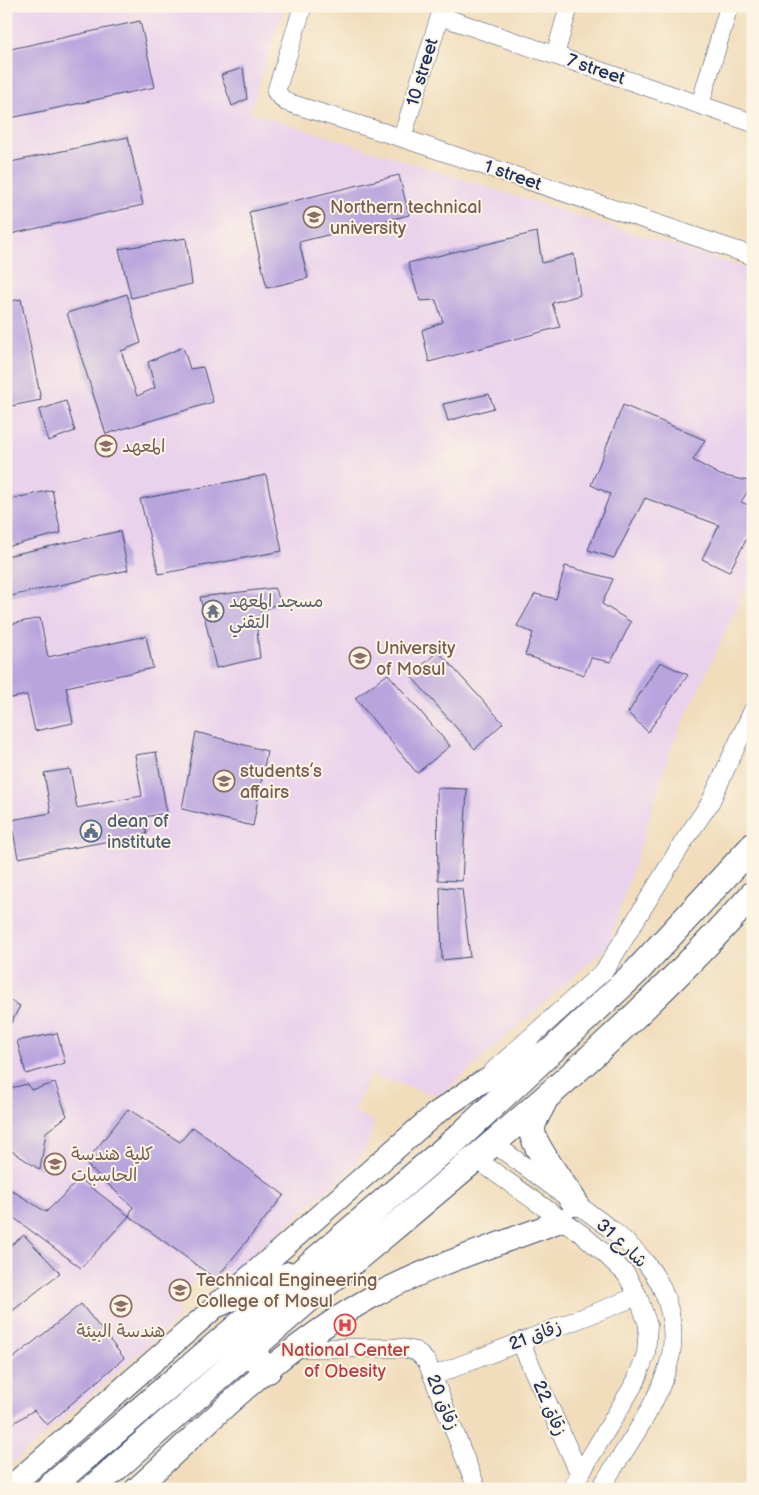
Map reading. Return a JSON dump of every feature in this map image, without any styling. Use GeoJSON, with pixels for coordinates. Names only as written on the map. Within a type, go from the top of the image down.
{"type":"FeatureCollection","features":[{"type":"Feature","properties":{"kind":"highway"},"geometry":{"type":"LineString","coordinates":[[48,1489],[459,1137],[636,972],[753,846]]}},
{"type":"Feature","properties":{"kind":"highway"},"geometry":{"type":"LineString","coordinates":[[92,1489],[248,1351],[485,1152],[546,1098],[656,996],[753,894]]}},
{"type":"Feature","properties":{"kind":"highway"},"geometry":{"type":"LineString","coordinates":[[546,1098],[534,1119],[532,1130],[535,1144],[569,1211]]}},
{"type":"Feature","properties":{"kind":"highway"},"geometry":{"type":"LineString","coordinates":[[220,1303],[260,1285],[301,1272]]}},
{"type":"Feature","properties":{"kind":"highway"},"geometry":{"type":"LineString","coordinates":[[248,1351],[268,1370]]}},
{"type":"Feature","properties":{"kind":"main road"},"geometry":{"type":"LineString","coordinates":[[8,1489],[436,1114],[480,1082],[552,1049]]}},
{"type":"Feature","properties":{"kind":"main road"},"geometry":{"type":"LineString","coordinates":[[136,1489],[292,1348],[344,1314],[393,1286],[569,1211]]}},
{"type":"Feature","properties":{"kind":"street","name":"1 street"},"geometry":{"type":"LineString","coordinates":[[303,6],[276,92],[286,102],[402,138],[753,256]]}},
{"type":"Feature","properties":{"kind":"street"},"geometry":{"type":"LineString","coordinates":[[555,55],[569,6]]}},
{"type":"Feature","properties":{"kind":"street"},"geometry":{"type":"LineString","coordinates":[[700,105],[729,6]]}},
{"type":"Feature","properties":{"kind":"street","name":"7 street"},"geometry":{"type":"LineString","coordinates":[[441,11],[555,55],[753,123]]}},
{"type":"Feature","properties":{"kind":"street","name":"10 street"},"geometry":{"type":"LineString","coordinates":[[402,138],[441,11]]}},
{"type":"Feature","properties":{"kind":"street"},"geometry":{"type":"LineString","coordinates":[[480,1082],[605,970],[684,841],[710,803],[753,710]]}},
{"type":"Feature","properties":{"kind":"street","name":"شارع 31"},"geometry":{"type":"LineString","coordinates":[[485,1152],[569,1211],[583,1235],[626,1274],[638,1296],[648,1325],[649,1338],[646,1354],[636,1381],[576,1482]]}},
{"type":"Feature","properties":{"kind":"street","name":"شارع 31"},"geometry":{"type":"LineString","coordinates":[[485,1152],[569,1211],[598,1218],[646,1263],[659,1284],[670,1311],[673,1344],[668,1366],[656,1396],[600,1489]]}},
{"type":"Feature","properties":{"kind":"street"},"geometry":{"type":"LineString","coordinates":[[583,1235],[598,1218]]}},
{"type":"Feature","properties":{"kind":"street","name":"زقاق 21"},"geometry":{"type":"LineString","coordinates":[[432,1376],[638,1296]]}},
{"type":"Feature","properties":{"kind":"street"},"geometry":{"type":"LineString","coordinates":[[649,1338],[673,1344]]}},
{"type":"Feature","properties":{"kind":"street","name":"زقاق 22"},"geometry":{"type":"LineString","coordinates":[[520,1341],[576,1482]]}},
{"type":"Feature","properties":{"kind":"street","name":"زقاق 20"},"geometry":{"type":"LineString","coordinates":[[292,1348],[409,1349],[422,1356],[432,1376],[477,1489]]}},
{"type":"Feature","properties":{"kind":"street"},"geometry":{"type":"LineString","coordinates":[[600,1442],[621,1454]]}},
{"type":"Feature","properties":{"kind":"shaded area","name":"University of Mosul"},"geometry":{"type":"Polygon","coordinates":[[[6,6],[285,6],[250,112],[753,271],[753,573],[673,744],[608,946],[450,1087],[437,1095],[370,1075],[354,1111],[374,1122],[371,1137],[355,1165],[227,1278],[215,1284],[200,1277],[172,1298],[180,1314],[175,1322],[6,1469],[6,6]]]}},
{"type":"Feature","properties":{"kind":"building"},"geometry":{"type":"Polygon","coordinates":[[[140,21],[155,87],[6,119],[6,50],[140,21]]]}},
{"type":"Feature","properties":{"kind":"building"},"geometry":{"type":"Polygon","coordinates":[[[243,68],[247,99],[232,106],[221,75],[243,68]]]}},
{"type":"Feature","properties":{"kind":"building"},"geometry":{"type":"Polygon","coordinates":[[[128,137],[143,205],[6,235],[6,163],[128,137]]]}},
{"type":"Feature","properties":{"kind":"building"},"geometry":{"type":"Polygon","coordinates":[[[399,175],[409,215],[299,242],[308,278],[267,288],[249,212],[399,175]]]}},
{"type":"Feature","properties":{"kind":"building"},"geometry":{"type":"Polygon","coordinates":[[[537,232],[542,263],[574,254],[580,295],[552,303],[560,327],[429,362],[422,330],[443,322],[436,300],[420,301],[408,263],[537,232]]]}},
{"type":"Feature","properties":{"kind":"building"},"geometry":{"type":"Polygon","coordinates":[[[186,238],[192,284],[131,298],[119,249],[186,238]]]}},
{"type":"Feature","properties":{"kind":"building"},"geometry":{"type":"Polygon","coordinates":[[[127,294],[141,343],[121,351],[137,396],[155,388],[148,362],[183,347],[190,369],[203,367],[213,402],[106,434],[67,313],[127,294]]]}},
{"type":"Feature","properties":{"kind":"building"},"geometry":{"type":"Polygon","coordinates":[[[21,299],[41,400],[6,407],[6,302],[21,299]]]}},
{"type":"Feature","properties":{"kind":"building"},"geometry":{"type":"Polygon","coordinates":[[[489,394],[494,408],[448,421],[443,404],[489,394]]]}},
{"type":"Feature","properties":{"kind":"building"},"geometry":{"type":"Polygon","coordinates":[[[66,401],[75,431],[48,441],[39,410],[66,401]]]}},
{"type":"Feature","properties":{"kind":"building"},"geometry":{"type":"Polygon","coordinates":[[[623,405],[705,440],[693,460],[720,475],[753,482],[741,502],[753,507],[753,527],[729,572],[702,559],[719,525],[645,498],[614,558],[588,550],[610,494],[591,485],[623,405]]]}},
{"type":"Feature","properties":{"kind":"building"},"geometry":{"type":"Polygon","coordinates":[[[266,475],[282,551],[159,574],[140,499],[266,475]]]}},
{"type":"Feature","properties":{"kind":"building"},"geometry":{"type":"Polygon","coordinates":[[[52,490],[61,533],[6,547],[6,500],[52,490]]]}},
{"type":"Feature","properties":{"kind":"building"},"geometry":{"type":"Polygon","coordinates":[[[120,531],[128,570],[6,597],[6,556],[120,531]]]}},
{"type":"Feature","properties":{"kind":"building"},"geometry":{"type":"Polygon","coordinates":[[[565,566],[613,579],[602,604],[631,622],[611,662],[591,658],[584,675],[525,655],[533,633],[517,626],[535,594],[556,599],[565,566]]]}},
{"type":"Feature","properties":{"kind":"building"},"geometry":{"type":"Polygon","coordinates":[[[274,588],[281,602],[261,611],[257,632],[260,658],[216,668],[200,597],[274,588]]]}},
{"type":"Feature","properties":{"kind":"building"},"geometry":{"type":"Polygon","coordinates":[[[40,618],[48,657],[146,636],[153,668],[66,687],[73,723],[35,731],[27,695],[6,699],[6,666],[10,665],[6,649],[6,625],[40,618]]]}},
{"type":"Feature","properties":{"kind":"building"},"geometry":{"type":"Polygon","coordinates":[[[438,651],[503,723],[475,749],[411,676],[438,651]]]}},
{"type":"Feature","properties":{"kind":"building"},"geometry":{"type":"Polygon","coordinates":[[[660,662],[688,675],[648,732],[628,713],[660,662]]]}},
{"type":"Feature","properties":{"kind":"building"},"geometry":{"type":"Polygon","coordinates":[[[388,674],[450,746],[417,773],[355,698],[388,674]]]}},
{"type":"Feature","properties":{"kind":"building"},"geometry":{"type":"Polygon","coordinates":[[[196,732],[267,751],[253,826],[182,809],[196,732]]]}},
{"type":"Feature","properties":{"kind":"building"},"geometry":{"type":"Polygon","coordinates":[[[156,752],[167,813],[144,817],[147,834],[18,858],[11,820],[51,813],[44,773],[70,769],[77,808],[142,796],[135,755],[156,752]]]}},
{"type":"Feature","properties":{"kind":"building"},"geometry":{"type":"Polygon","coordinates":[[[437,788],[467,789],[462,881],[438,880],[437,788]]]}},
{"type":"Feature","properties":{"kind":"building"},"geometry":{"type":"Polygon","coordinates":[[[440,887],[462,889],[470,957],[442,960],[440,887]]]}},
{"type":"Feature","properties":{"kind":"building"},"geometry":{"type":"Polygon","coordinates":[[[6,998],[20,1006],[6,1032],[6,998]]]}},
{"type":"Feature","properties":{"kind":"building"},"geometry":{"type":"Polygon","coordinates":[[[57,1033],[65,1063],[26,1074],[17,1041],[57,1033]]]}},
{"type":"Feature","properties":{"kind":"building"},"geometry":{"type":"Polygon","coordinates":[[[55,1083],[67,1116],[46,1132],[40,1170],[6,1147],[6,1089],[28,1084],[31,1090],[55,1083]]]}},
{"type":"Feature","properties":{"kind":"building"},"geometry":{"type":"Polygon","coordinates":[[[128,1109],[180,1142],[193,1127],[284,1195],[216,1279],[129,1216],[133,1207],[85,1163],[128,1109]]]}},
{"type":"Feature","properties":{"kind":"building"},"geometry":{"type":"Polygon","coordinates":[[[80,1179],[129,1216],[81,1268],[6,1212],[6,1193],[10,1189],[46,1212],[80,1179]]]}},
{"type":"Feature","properties":{"kind":"building"},"geometry":{"type":"Polygon","coordinates":[[[24,1235],[60,1273],[6,1316],[6,1249],[24,1235]]]}},
{"type":"Feature","properties":{"kind":"building"},"geometry":{"type":"Polygon","coordinates":[[[81,1304],[124,1358],[47,1425],[34,1410],[6,1428],[6,1364],[81,1304]]]}},
{"type":"Feature","properties":{"kind":"place","name":"Northern technical university"},"geometry":{"type":"Point","coordinates":[314,217]}},
{"type":"Feature","properties":{"kind":"place","name":"المعهد"},"geometry":{"type":"Point","coordinates":[106,446]}},
{"type":"Feature","properties":{"kind":"place","name":"مسجد المعهد التقني"},"geometry":{"type":"Point","coordinates":[213,611]}},
{"type":"Feature","properties":{"kind":"place","name":"University of Mosul"},"geometry":{"type":"Point","coordinates":[360,658]}},
{"type":"Feature","properties":{"kind":"place","name":"students’s affairs"},"geometry":{"type":"Point","coordinates":[224,781]}},
{"type":"Feature","properties":{"kind":"place","name":"dean of institute"},"geometry":{"type":"Point","coordinates":[91,831]}},
{"type":"Feature","properties":{"kind":"place","name":"كلية هندسة الحاسبات"},"geometry":{"type":"Point","coordinates":[55,1164]}},
{"type":"Feature","properties":{"kind":"place","name":"Technical Engineering College of Mosul"},"geometry":{"type":"Point","coordinates":[180,1290]}},
{"type":"Feature","properties":{"kind":"place","name":"هندسة البيئة"},"geometry":{"type":"Point","coordinates":[121,1306]}},
{"type":"Feature","properties":{"kind":"place","name":"National Center of Obesity"},"geometry":{"type":"Point","coordinates":[345,1325]}}]}
